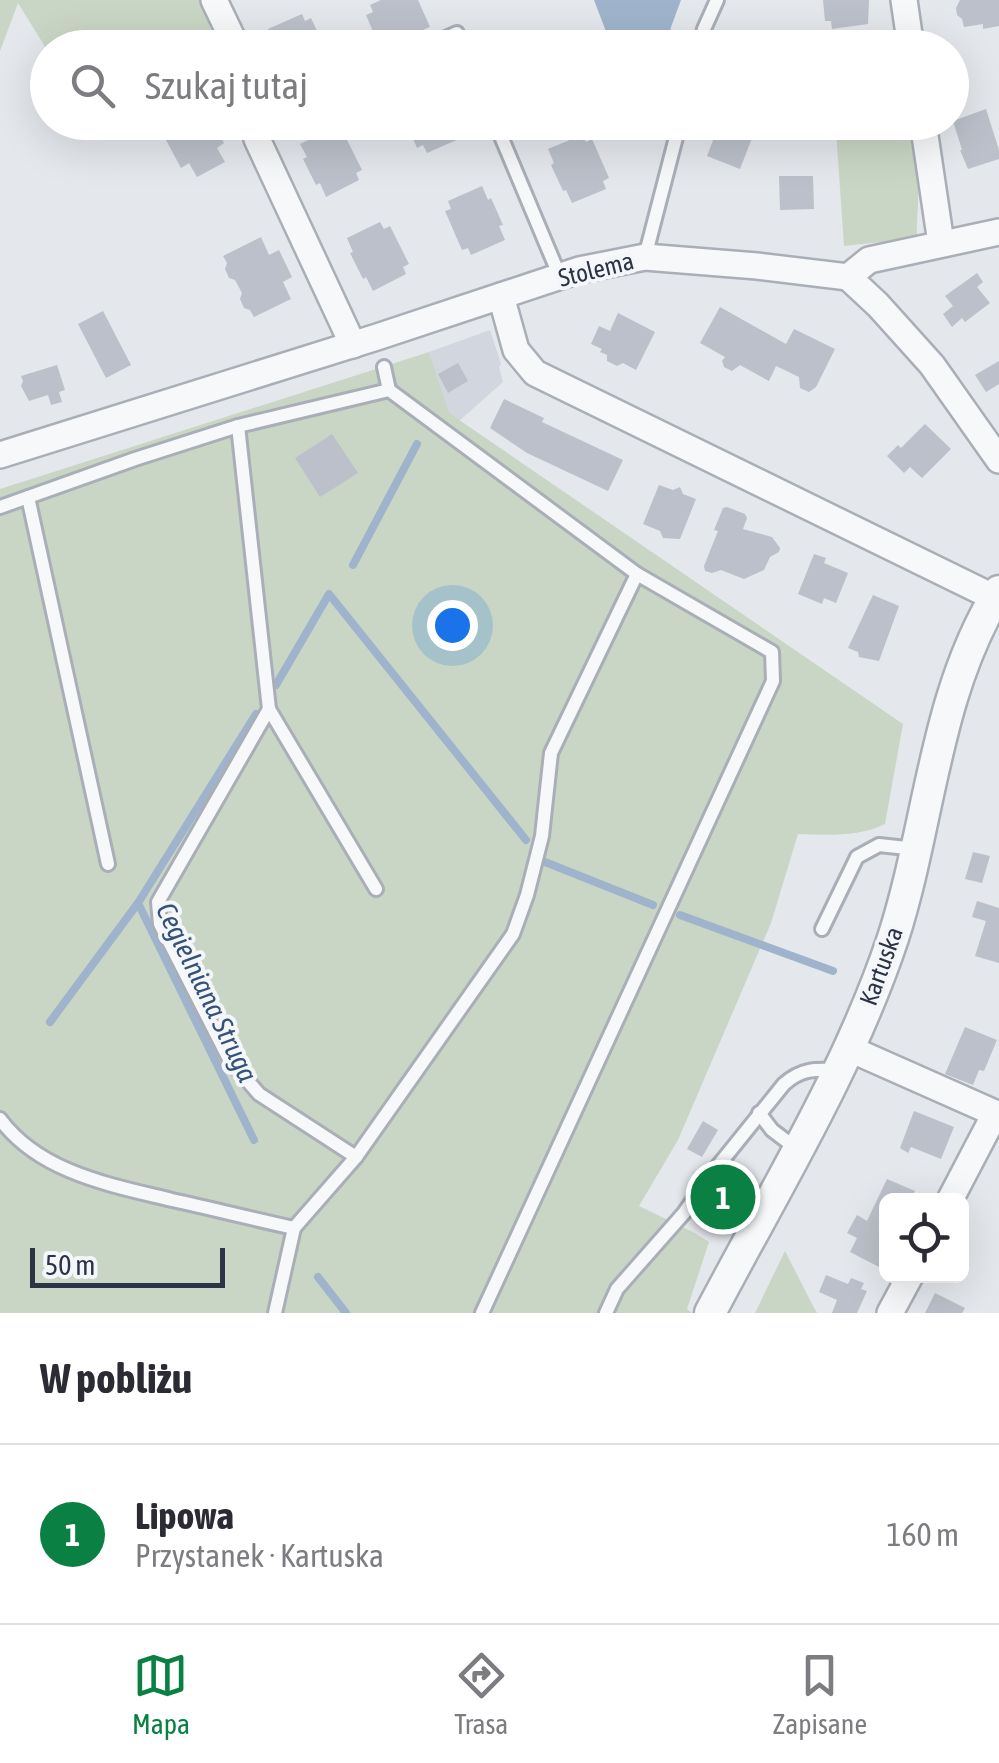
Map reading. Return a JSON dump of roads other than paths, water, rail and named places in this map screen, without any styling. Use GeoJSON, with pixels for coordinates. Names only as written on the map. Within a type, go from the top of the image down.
{"type":"FeatureCollection","features":[{"type":"Feature","properties":{"kind":"street"},"geometry":{"type":"LineString","coordinates":[[214,0],[228,30]]}},
{"type":"Feature","properties":{"kind":"street"},"geometry":{"type":"LineString","coordinates":[[904,0],[908,30]]}},
{"type":"Feature","properties":{"kind":"street"},"geometry":{"type":"LineString","coordinates":[[258,140],[352,345]]}},
{"type":"Feature","properties":{"kind":"street"},"geometry":{"type":"LineString","coordinates":[[926,140],[941,244]]}},
{"type":"Feature","properties":{"kind":"street"},"geometry":{"type":"LineString","coordinates":[[999,232],[869,260],[848,276],[932,365],[999,460]]}},
{"type":"Feature","properties":{"kind":"street","name":"Stolema"},"geometry":{"type":"LineString","coordinates":[[0,454],[578,270],[644,257],[848,276]]}},
{"type":"Feature","properties":{"kind":"street","name":"Kartuska"},"geometry":{"type":"LineString","coordinates":[[501,296],[516,350],[535,373],[997,594],[954,693],[917,849],[876,985],[843,1059],[710,1313]]}},
{"type":"Feature","properties":{"kind":"street"},"geometry":{"type":"LineString","coordinates":[[843,1059],[997,1114],[954,1193]]}},
{"type":"Feature","properties":{"kind":"street"},"geometry":{"type":"LineString","coordinates":[[890,1313],[906,1283]]}},
{"type":"Feature","properties":{"kind":"lane"},"geometry":{"type":"LineString","coordinates":[[704,30],[717,0]]}},
{"type":"Feature","properties":{"kind":"lane"},"geometry":{"type":"LineString","coordinates":[[503,140],[560,276]]}},
{"type":"Feature","properties":{"kind":"lane"},"geometry":{"type":"LineString","coordinates":[[644,257],[675,140]]}},
{"type":"Feature","properties":{"kind":"lane"},"geometry":{"type":"LineString","coordinates":[[384,366],[389,390],[637,574],[772,652],[774,681],[482,1313]]}},
{"type":"Feature","properties":{"kind":"lane"},"geometry":{"type":"LineString","coordinates":[[0,506],[238,426],[389,390]]}},
{"type":"Feature","properties":{"kind":"lane"},"geometry":{"type":"LineString","coordinates":[[238,426],[269,709],[376,890]]}},
{"type":"Feature","properties":{"kind":"lane"},"geometry":{"type":"LineString","coordinates":[[28,497],[108,864]]}},
{"type":"Feature","properties":{"kind":"lane"},"geometry":{"type":"LineString","coordinates":[[275,1313],[294,1228],[356,1157],[514,934],[542,836],[550,753],[637,574]]}},
{"type":"Feature","properties":{"kind":"lane"},"geometry":{"type":"LineString","coordinates":[[269,709],[167,884],[158,902],[160,924],[229,1059],[259,1094],[356,1157]]}},
{"type":"Feature","properties":{"kind":"lane"},"geometry":{"type":"LineString","coordinates":[[822,929],[857,857],[879,845],[917,849]]}},
{"type":"Feature","properties":{"kind":"lane"},"geometry":{"type":"LineString","coordinates":[[606,1313],[617,1289],[684,1213],[759,1113],[795,1075],[843,1059]]}},
{"type":"Feature","properties":{"kind":"lane"},"geometry":{"type":"LineString","coordinates":[[759,1113],[772,1130],[797,1149]]}},
{"type":"Feature","properties":{"kind":"lane"},"geometry":{"type":"LineString","coordinates":[[0,1119],[12,1134],[55,1165],[99,1182],[294,1228]]}},
{"type":"Feature","properties":{"kind":"water"},"geometry":{"type":"Polygon","coordinates":[[[594,0],[681,0],[671,30],[605,30],[594,0]]]}},
{"type":"Feature","properties":{"kind":"waterway","name":"Cegielniana Struga"},"geometry":{"type":"LineString","coordinates":[[353,565],[417,444]]}},
{"type":"Feature","properties":{"kind":"waterway"},"geometry":{"type":"LineString","coordinates":[[276,685],[329,594],[526,840]]}},
{"type":"Feature","properties":{"kind":"waterway","name":"Cegielniana Struga"},"geometry":{"type":"LineString","coordinates":[[50,1022],[138,903],[256,714]]}},
{"type":"Feature","properties":{"kind":"waterway"},"geometry":{"type":"LineString","coordinates":[[545,862],[653,905]]}},
{"type":"Feature","properties":{"kind":"waterway","name":"Cegielniana Struga"},"geometry":{"type":"LineString","coordinates":[[138,903],[254,1140]]}},
{"type":"Feature","properties":{"kind":"waterway"},"geometry":{"type":"LineString","coordinates":[[680,915],[833,971]]}},
{"type":"Feature","properties":{"kind":"waterway","name":"Cegielniana Struga"},"geometry":{"type":"LineString","coordinates":[[318,1277],[346,1313]]}},
{"type":"Feature","properties":{"kind":"place","name":"Lipowa"},"geometry":{"type":"Point","coordinates":[723,1197]}}]}
